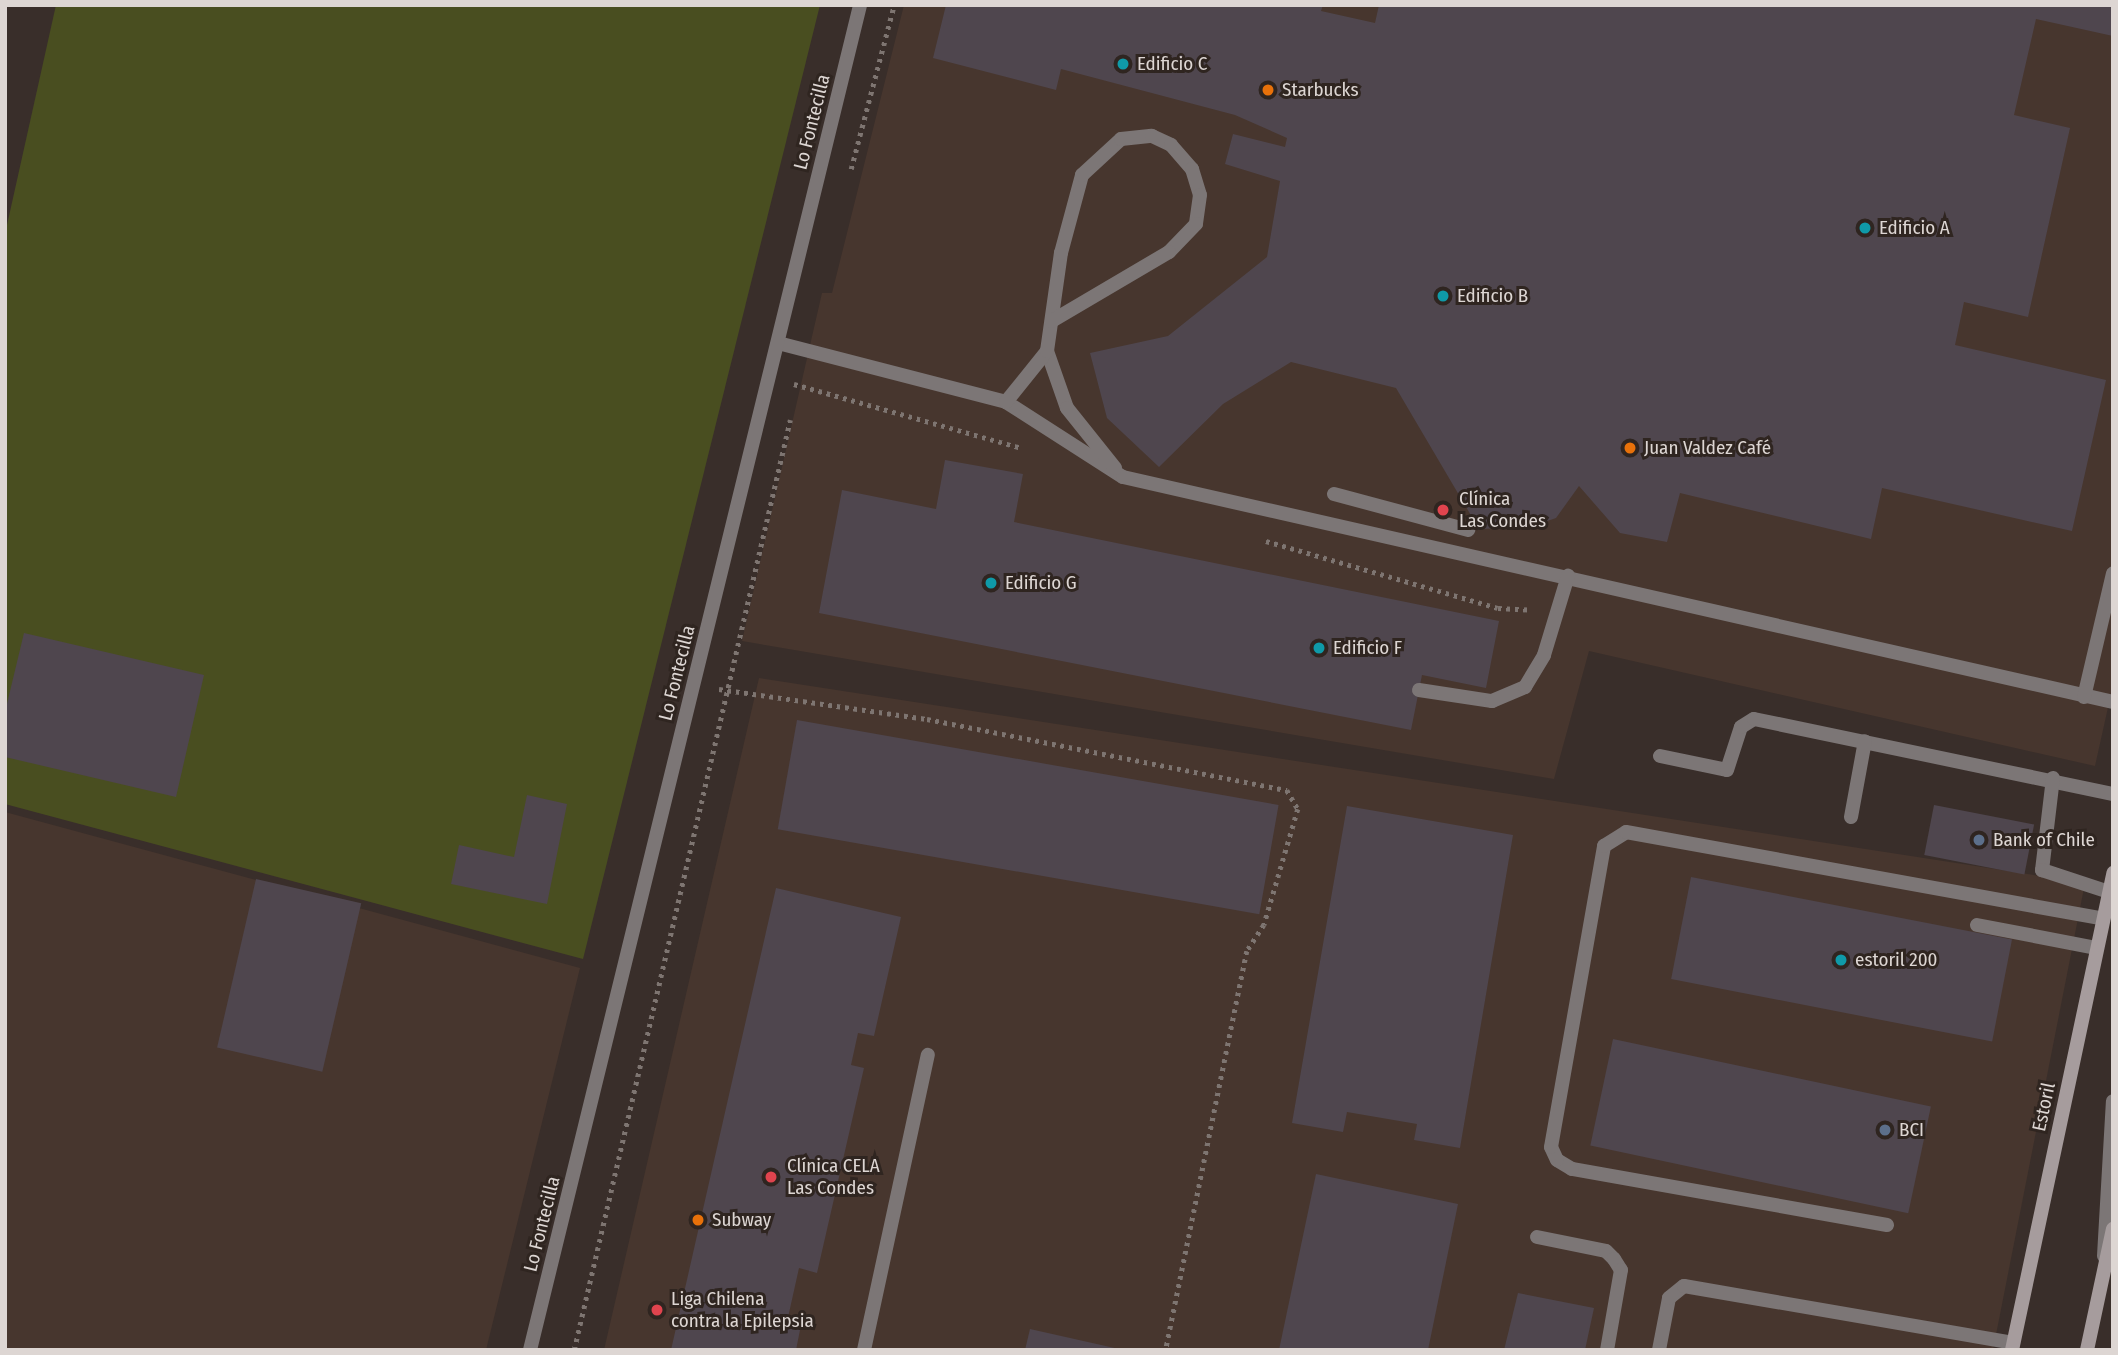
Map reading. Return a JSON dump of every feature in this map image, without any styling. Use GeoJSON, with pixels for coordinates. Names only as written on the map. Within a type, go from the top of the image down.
{"type":"FeatureCollection","features":[{"type":"Feature","properties":{"kind":"main road","name":"Estoril"},"geometry":{"type":"LineString","coordinates":[[2012,1346],[2113,873]]}},
{"type":"Feature","properties":{"kind":"main road"},"geometry":{"type":"LineString","coordinates":[[2087,1350],[2113,1229]]}},
{"type":"Feature","properties":{"kind":"street","name":"Lo Fontecilla"},"geometry":{"type":"LineString","coordinates":[[530,1350],[860,5]]}},
{"type":"Feature","properties":{"kind":"street"},"geometry":{"type":"LineString","coordinates":[[1052,321],[1169,252],[1196,224],[1196,182],[1171,145],[1152,136],[1121,139],[1082,175],[1066,229],[1047,351],[1067,408],[1086,438],[1123,477]]}},
{"type":"Feature","properties":{"kind":"street"},"geometry":{"type":"LineString","coordinates":[[778,343],[1006,401],[1123,477],[2113,702]]}},
{"type":"Feature","properties":{"kind":"street"},"geometry":{"type":"LineString","coordinates":[[1006,401],[1047,351]]}},
{"type":"Feature","properties":{"kind":"street"},"geometry":{"type":"LineString","coordinates":[[1334,494],[1468,530]]}},
{"type":"Feature","properties":{"kind":"street"},"geometry":{"type":"LineString","coordinates":[[2084,697],[2113,573]]}},
{"type":"Feature","properties":{"kind":"street"},"geometry":{"type":"LineString","coordinates":[[1419,690],[1492,701],[1525,687],[1544,655],[1567,576]]}},
{"type":"Feature","properties":{"kind":"street"},"geometry":{"type":"LineString","coordinates":[[1660,756],[1727,770],[1741,727],[1754,719],[2053,778],[2113,794]]}},
{"type":"Feature","properties":{"kind":"street"},"geometry":{"type":"LineString","coordinates":[[1851,817],[1865,741]]}},
{"type":"Feature","properties":{"kind":"street"},"geometry":{"type":"LineString","coordinates":[[2053,778],[2042,870],[2109,892]]}},
{"type":"Feature","properties":{"kind":"street"},"geometry":{"type":"LineString","coordinates":[[1887,1225],[1572,1169],[1558,1160],[1551,1147],[1604,846],[1626,832],[2104,919]]}},
{"type":"Feature","properties":{"kind":"street"},"geometry":{"type":"LineString","coordinates":[[1977,925],[2097,948]]}},
{"type":"Feature","properties":{"kind":"street"},"geometry":{"type":"LineString","coordinates":[[864,1350],[929,1055]]}},
{"type":"Feature","properties":{"kind":"street"},"geometry":{"type":"LineString","coordinates":[[2103,1271],[2113,1101]]}},
{"type":"Feature","properties":{"kind":"street"},"geometry":{"type":"LineString","coordinates":[[1537,1237],[1606,1251],[1621,1270],[1607,1350]]}},
{"type":"Feature","properties":{"kind":"street"},"geometry":{"type":"LineString","coordinates":[[1659,1350],[1669,1298],[1684,1286],[2012,1346]]}},
{"type":"Feature","properties":{"kind":"path"},"geometry":{"type":"LineString","coordinates":[[847,184],[894,5]]}},
{"type":"Feature","properties":{"kind":"path"},"geometry":{"type":"LineString","coordinates":[[795,398],[798,385]]}},
{"type":"Feature","properties":{"kind":"path"},"geometry":{"type":"LineString","coordinates":[[573,1350],[729,691],[792,411]]}},
{"type":"Feature","properties":{"kind":"path"},"geometry":{"type":"LineString","coordinates":[[694,686],[927,719],[1287,790],[1298,809],[1264,925],[1247,951],[1166,1350]]}},
{"type":"Feature","properties":{"kind":"shaded area","name":"Clínica Las Condes"},"geometry":{"type":"Polygon","coordinates":[[[904,5],[2113,5],[2113,685],[2095,766],[1589,651],[1554,779],[742,641],[822,293],[832,293],[904,5]]]}},
{"type":"Feature","properties":{"kind":"shaded area"},"geometry":{"type":"Polygon","coordinates":[[[759,678],[2085,883],[1993,1350],[604,1350],[759,678]]]}},
{"type":"Feature","properties":{"kind":"shaded area"},"geometry":{"type":"Polygon","coordinates":[[[5,812],[580,968],[486,1350],[5,1350],[5,812]]]}},
{"type":"Feature","properties":{"kind":"green space"},"geometry":{"type":"Polygon","coordinates":[[[56,5],[820,5],[583,959],[5,804],[5,234],[56,5]]]}},
{"type":"Feature","properties":{"kind":"building"},"geometry":{"type":"Polygon","coordinates":[[[946,5],[1323,5],[1321,11],[1375,23],[1379,5],[2113,5],[2113,36],[2036,19],[2014,115],[2070,128],[2028,317],[1964,302],[1955,345],[2106,380],[2072,531],[1882,488],[1871,539],[1680,493],[1667,542],[1620,533],[1579,486],[1556,518],[1530,527],[1479,529],[1396,388],[1291,362],[1223,404],[1159,467],[1107,418],[1090,353],[1168,336],[1267,257],[1280,181],[1225,164],[1233,134],[1285,147],[1287,138],[1235,115],[1061,69],[1056,90],[933,58],[946,5]]]}},
{"type":"Feature","properties":{"kind":"building"},"geometry":{"type":"Polygon","coordinates":[[[945,460],[1023,474],[1014,522],[1499,621],[1486,688],[1422,675],[1411,730],[819,613],[842,490],[936,509],[945,460]]]}},
{"type":"Feature","properties":{"kind":"building"},"geometry":{"type":"Polygon","coordinates":[[[24,633],[204,675],[176,797],[5,757],[5,712],[24,633]]]}},
{"type":"Feature","properties":{"kind":"building"},"geometry":{"type":"Polygon","coordinates":[[[797,720],[1279,805],[1259,914],[778,829],[797,720]]]}},
{"type":"Feature","properties":{"kind":"building"},"geometry":{"type":"Polygon","coordinates":[[[527,795],[567,804],[547,904],[451,884],[459,845],[514,857],[527,795]]]}},
{"type":"Feature","properties":{"kind":"building","name":"Bank of Chile"},"geometry":{"type":"Polygon","coordinates":[[[1934,805],[2034,824],[2024,875],[1924,855],[1934,805]]]}},
{"type":"Feature","properties":{"kind":"building"},"geometry":{"type":"Polygon","coordinates":[[[1347,806],[1513,835],[1460,1148],[1414,1140],[1417,1124],[1347,1112],[1343,1132],[1292,1123],[1347,806]]]}},
{"type":"Feature","properties":{"kind":"building","name":"estoril 200"},"geometry":{"type":"Polygon","coordinates":[[[1691,877],[2012,939],[1992,1041],[1671,979],[1691,877]]]}},
{"type":"Feature","properties":{"kind":"building"},"geometry":{"type":"Polygon","coordinates":[[[256,879],[361,903],[322,1072],[217,1048],[256,879]]]}},
{"type":"Feature","properties":{"kind":"building"},"geometry":{"type":"Polygon","coordinates":[[[776,888],[901,917],[874,1036],[858,1033],[851,1065],[864,1068],[817,1273],[799,1268],[787,1322],[801,1325],[796,1350],[671,1350],[776,888]]]}},
{"type":"Feature","properties":{"kind":"building"},"geometry":{"type":"Polygon","coordinates":[[[1613,1039],[1931,1107],[1908,1213],[1590,1146],[1613,1039]]]}},
{"type":"Feature","properties":{"kind":"building"},"geometry":{"type":"Polygon","coordinates":[[[1316,1174],[1458,1204],[1428,1350],[1279,1350],[1316,1174]]]}},
{"type":"Feature","properties":{"kind":"building"},"geometry":{"type":"Polygon","coordinates":[[[1518,1293],[1594,1308],[1585,1350],[1504,1350],[1518,1293]]]}},
{"type":"Feature","properties":{"kind":"building"},"geometry":{"type":"Polygon","coordinates":[[[1030,1329],[1119,1349],[1119,1350],[1025,1350],[1030,1329]]]}},
{"type":"Feature","properties":{"kind":"place","name":"Edificio C"},"geometry":{"type":"Point","coordinates":[1123,64]}},
{"type":"Feature","properties":{"kind":"place","name":"Starbucks"},"geometry":{"type":"Point","coordinates":[1268,90]}},
{"type":"Feature","properties":{"kind":"place","name":"Edificio A"},"geometry":{"type":"Point","coordinates":[1865,228]}},
{"type":"Feature","properties":{"kind":"place","name":"Edificio B"},"geometry":{"type":"Point","coordinates":[1443,296]}},
{"type":"Feature","properties":{"kind":"place","name":"Juan Valdez Café"},"geometry":{"type":"Point","coordinates":[1630,448]}},
{"type":"Feature","properties":{"kind":"place","name":"Clínica Las Condes"},"geometry":{"type":"Point","coordinates":[1443,510]}},
{"type":"Feature","properties":{"kind":"place","name":"Edificio G"},"geometry":{"type":"Point","coordinates":[991,583]}},
{"type":"Feature","properties":{"kind":"place","name":"Edificio F"},"geometry":{"type":"Point","coordinates":[1319,648]}},
{"type":"Feature","properties":{"kind":"place","name":"Bank of Chile"},"geometry":{"type":"Point","coordinates":[1979,840]}},
{"type":"Feature","properties":{"kind":"place","name":"estoril 200"},"geometry":{"type":"Point","coordinates":[1841,960]}},
{"type":"Feature","properties":{"kind":"place","name":"BCI"},"geometry":{"type":"Point","coordinates":[1885,1130]}},
{"type":"Feature","properties":{"kind":"place","name":"Clínica CELA Las Condes"},"geometry":{"type":"Point","coordinates":[771,1177]}},
{"type":"Feature","properties":{"kind":"place","name":"Subway"},"geometry":{"type":"Point","coordinates":[698,1220]}},
{"type":"Feature","properties":{"kind":"place","name":"Liga Chilena contra la Epilepsia"},"geometry":{"type":"Point","coordinates":[657,1310]}}]}
